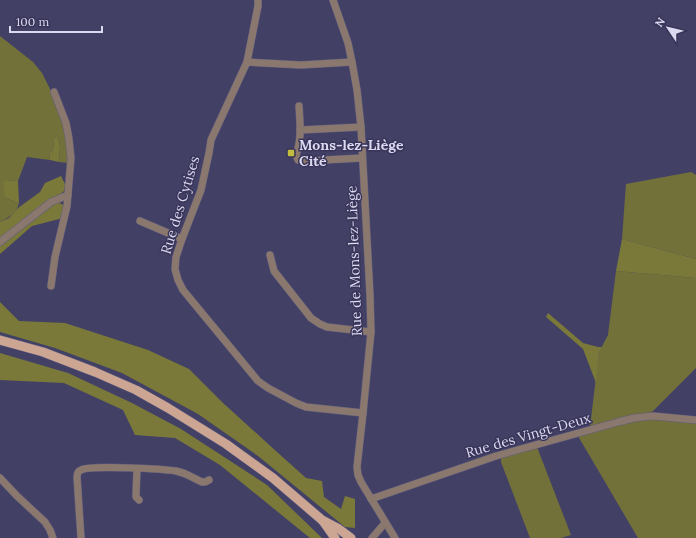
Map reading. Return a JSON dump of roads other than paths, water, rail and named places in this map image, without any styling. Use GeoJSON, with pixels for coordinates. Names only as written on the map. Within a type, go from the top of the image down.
{"type":"FeatureCollection","features":[{"type":"Feature","properties":{"kind":"main road"},"geometry":{"type":"LineString","coordinates":[[0,340],[43,352],[95,372],[136,390],[186,418],[226,444],[273,478],[322,520],[339,529],[351,538]]}},
{"type":"Feature","properties":{"kind":"main road"},"geometry":{"type":"LineString","coordinates":[[322,520],[335,538]]}},
{"type":"Feature","properties":{"kind":"street","name":"Rue des Cytises"},"geometry":{"type":"LineString","coordinates":[[258,0],[247,62],[211,140],[201,190],[176,257],[175,268],[178,280],[183,290],[258,381],[268,388],[306,407],[363,413]]}},
{"type":"Feature","properties":{"kind":"street","name":"Rue de Mons-lez-Liège"},"geometry":{"type":"LineString","coordinates":[[332,0],[348,43],[357,90],[370,295],[371,332],[357,467],[361,482],[395,538]]}},
{"type":"Feature","properties":{"kind":"street"},"geometry":{"type":"LineString","coordinates":[[247,62],[301,65],[352,62]]}},
{"type":"Feature","properties":{"kind":"street"},"geometry":{"type":"LineString","coordinates":[[51,286],[55,258],[66,214],[71,158],[66,123],[54,92]]}},
{"type":"Feature","properties":{"kind":"street"},"geometry":{"type":"LineString","coordinates":[[299,106],[300,130],[299,146],[296,155],[298,160],[305,161],[362,158]]}},
{"type":"Feature","properties":{"kind":"street"},"geometry":{"type":"LineString","coordinates":[[300,130],[360,127]]}},
{"type":"Feature","properties":{"kind":"street"},"geometry":{"type":"LineString","coordinates":[[0,242],[51,202],[68,195]]}},
{"type":"Feature","properties":{"kind":"street"},"geometry":{"type":"LineString","coordinates":[[140,222],[182,239]]}},
{"type":"Feature","properties":{"kind":"street"},"geometry":{"type":"LineString","coordinates":[[270,255],[274,271],[311,318],[327,327],[371,332]]}},
{"type":"Feature","properties":{"kind":"street","name":"Rue des Vingt-Deux"},"geometry":{"type":"LineString","coordinates":[[371,499],[496,456],[634,418],[653,416],[696,420]]}},
{"type":"Feature","properties":{"kind":"street"},"geometry":{"type":"LineString","coordinates":[[81,538],[77,477],[79,471],[85,468],[137,468],[173,471],[186,474],[202,482],[209,480]]}},
{"type":"Feature","properties":{"kind":"street"},"geometry":{"type":"LineString","coordinates":[[137,468],[136,497],[139,500]]}},
{"type":"Feature","properties":{"kind":"street"},"geometry":{"type":"LineString","coordinates":[[0,478],[45,522],[53,538]]}},
{"type":"Feature","properties":{"kind":"street"},"geometry":{"type":"LineString","coordinates":[[374,536],[385,523]]}},
{"type":"Feature","properties":{"kind":"place","name":"Mons-lez-Liège Cité"},"geometry":{"type":"Point","coordinates":[291,153]}}]}
